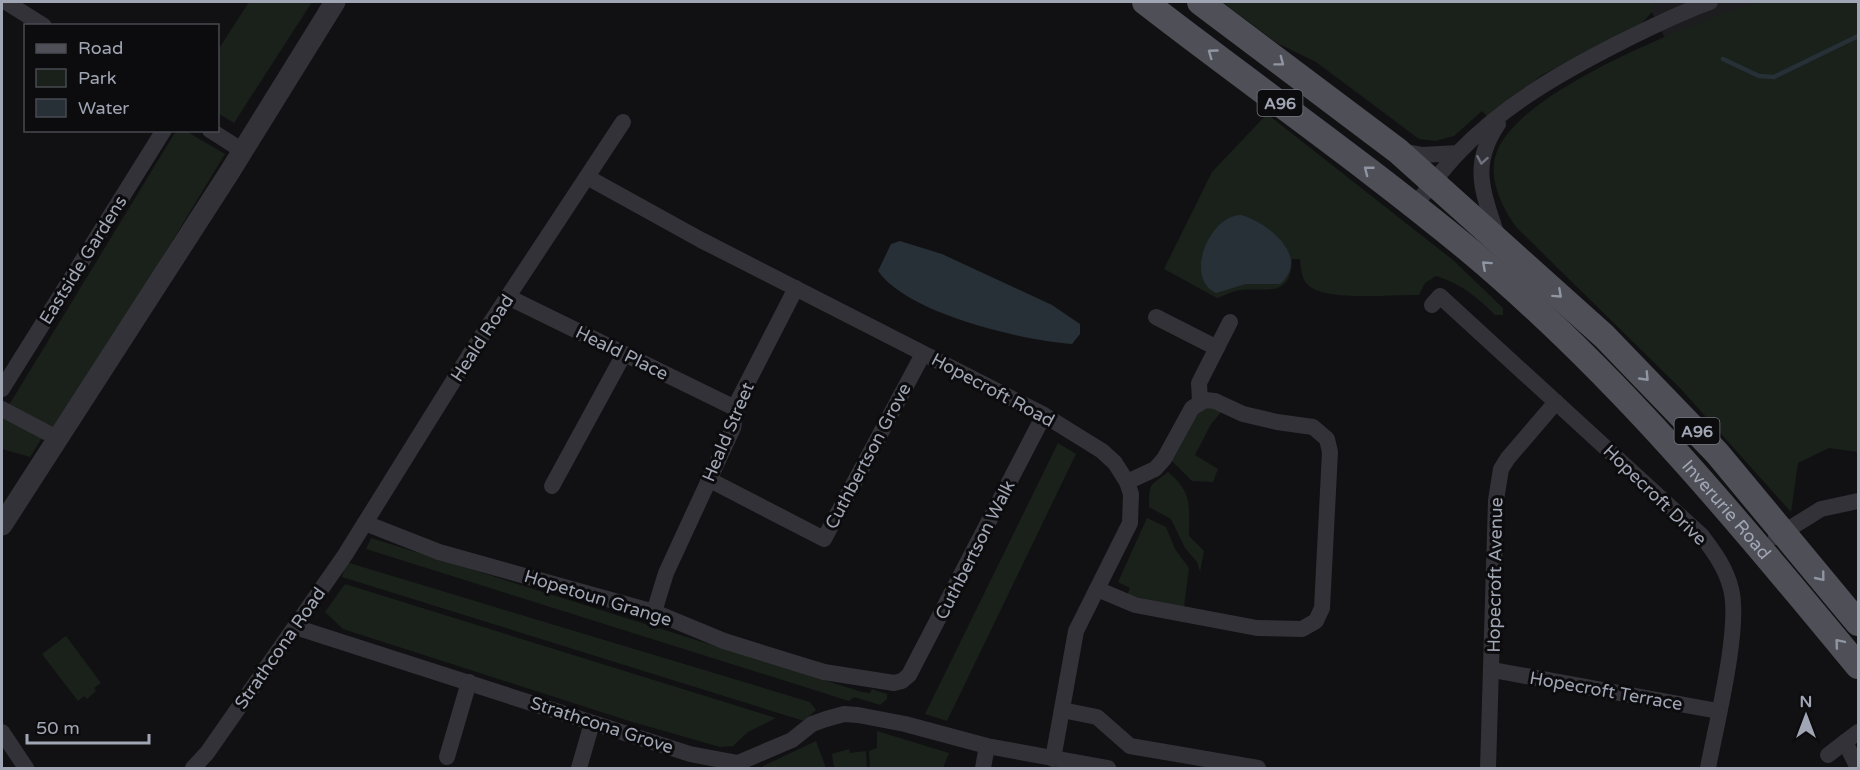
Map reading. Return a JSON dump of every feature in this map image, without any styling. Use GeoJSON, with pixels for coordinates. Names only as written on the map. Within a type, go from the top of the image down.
{"type":"FeatureCollection","features":[{"type":"Feature","properties":{"kind":"main road","name":"A96"},"geometry":{"type":"LineString","coordinates":[[1145,2],[1414,206]]}},
{"type":"Feature","properties":{"kind":"main road","name":"A96"},"geometry":{"type":"LineString","coordinates":[[1200,2],[1398,151],[1499,240]]}},
{"type":"Feature","properties":{"kind":"main road","name":"Inverurie Road"},"geometry":{"type":"LineString","coordinates":[[1414,206],[1470,251],[1588,359],[1654,426],[1762,548],[1858,666]]}},
{"type":"Feature","properties":{"kind":"main road","name":"Inverurie Road"},"geometry":{"type":"LineString","coordinates":[[1499,240],[1604,336],[1717,453],[1858,623]]}},
{"type":"Feature","properties":{"kind":"street"},"geometry":{"type":"LineString","coordinates":[[6,2],[41,24]]}},
{"type":"Feature","properties":{"kind":"street"},"geometry":{"type":"LineString","coordinates":[[2,525],[243,151],[335,2]]}},
{"type":"Feature","properties":{"kind":"street"},"geometry":{"type":"LineString","coordinates":[[1414,206],[1458,153],[1508,109],[1565,70],[1672,17],[1710,2]]}},
{"type":"Feature","properties":{"kind":"street"},"geometry":{"type":"LineString","coordinates":[[1499,240],[1480,173],[1480,161],[1490,135],[1508,109]]}},
{"type":"Feature","properties":{"kind":"street","name":"Heald Road"},"geometry":{"type":"LineString","coordinates":[[345,555],[622,122]]}},
{"type":"Feature","properties":{"kind":"street","name":"Eastside Gardens"},"geometry":{"type":"LineString","coordinates":[[2,388],[163,132]]}},
{"type":"Feature","properties":{"kind":"street"},"geometry":{"type":"LineString","coordinates":[[213,132],[243,151]]}},
{"type":"Feature","properties":{"kind":"street"},"geometry":{"type":"LineString","coordinates":[[1398,151],[1422,155],[1458,153]]}},
{"type":"Feature","properties":{"kind":"street","name":"Hopecroft Road"},"geometry":{"type":"LineString","coordinates":[[587,177],[1044,416],[1102,451],[1115,463],[1127,482],[1131,494],[1130,523],[1076,631],[1053,759]]}},
{"type":"Feature","properties":{"kind":"street","name":"Heald Street"},"geometry":{"type":"LineString","coordinates":[[654,612],[666,573],[733,428],[738,401],[796,288]]}},
{"type":"Feature","properties":{"kind":"street","name":"Hopecroft Drive"},"geometry":{"type":"LineString","coordinates":[[1432,305],[1440,296],[1702,536],[1717,556],[1728,577],[1734,604],[1708,768]]}},
{"type":"Feature","properties":{"kind":"street","name":"Heald Place"},"geometry":{"type":"LineString","coordinates":[[508,297],[736,409]]}},
{"type":"Feature","properties":{"kind":"street"},"geometry":{"type":"LineString","coordinates":[[1156,317],[1217,348]]}},
{"type":"Feature","properties":{"kind":"street"},"geometry":{"type":"LineString","coordinates":[[1200,401],[1199,383],[1230,322]]}},
{"type":"Feature","properties":{"kind":"street"},"geometry":{"type":"LineString","coordinates":[[552,486],[580,449],[624,354]]}},
{"type":"Feature","properties":{"kind":"street","name":"Cuthbertson Grove"},"geometry":{"type":"LineString","coordinates":[[708,479],[824,539],[923,354]]}},
{"type":"Feature","properties":{"kind":"street"},"geometry":{"type":"LineString","coordinates":[[1097,588],[1135,606],[1257,628],[1302,629],[1311,626],[1319,617],[1322,608],[1330,465],[1327,440],[1314,427],[1243,414],[1215,401],[1200,401],[1192,408],[1164,459],[1155,468],[1127,482]]}},
{"type":"Feature","properties":{"kind":"street","name":"Hopecroft Avenue"},"geometry":{"type":"LineString","coordinates":[[1488,768],[1498,480],[1508,458],[1556,402]]}},
{"type":"Feature","properties":{"kind":"street"},"geometry":{"type":"LineString","coordinates":[[2,409],[57,438]]}},
{"type":"Feature","properties":{"kind":"street","name":"Cuthbertson Walk"},"geometry":{"type":"LineString","coordinates":[[902,681],[909,675],[1044,416]]}},
{"type":"Feature","properties":{"kind":"street"},"geometry":{"type":"LineString","coordinates":[[1762,548],[1784,531],[1821,509],[1858,501]]}},
{"type":"Feature","properties":{"kind":"street","name":"Hopetoun Grange"},"geometry":{"type":"LineString","coordinates":[[365,523],[439,552],[654,612],[724,641],[824,672],[894,683],[902,681]]}},
{"type":"Feature","properties":{"kind":"street","name":"Strathcona Road"},"geometry":{"type":"LineString","coordinates":[[193,768],[207,753],[345,555]]}},
{"type":"Feature","properties":{"kind":"street","name":"Strathcona Grove"},"geometry":{"type":"LineString","coordinates":[[295,627],[690,754],[738,766],[792,740],[812,724],[844,714],[905,724],[987,747]]}},
{"type":"Feature","properties":{"kind":"street","name":"Hopecroft Terrace"},"geometry":{"type":"LineString","coordinates":[[1493,670],[1718,711]]}},
{"type":"Feature","properties":{"kind":"street"},"geometry":{"type":"LineString","coordinates":[[447,757],[469,682]]}},
{"type":"Feature","properties":{"kind":"street"},"geometry":{"type":"LineString","coordinates":[[1062,710],[1097,717],[1130,746],[1258,768]]}},
{"type":"Feature","properties":{"kind":"street"},"geometry":{"type":"LineString","coordinates":[[579,768],[592,723]]}},
{"type":"Feature","properties":{"kind":"street"},"geometry":{"type":"LineString","coordinates":[[2,732],[26,768]]}},
{"type":"Feature","properties":{"kind":"street"},"geometry":{"type":"LineString","coordinates":[[1828,755],[1858,732]]}},
{"type":"Feature","properties":{"kind":"street"},"geometry":{"type":"LineString","coordinates":[[1845,742],[1858,768]]}},
{"type":"Feature","properties":{"kind":"street"},"geometry":{"type":"LineString","coordinates":[[983,768],[987,747],[1108,768]]}},
{"type":"Feature","properties":{"kind":"shaded area"},"geometry":{"type":"Polygon","coordinates":[[[1647,2],[1757,2],[1665,38],[1647,2]]]}},
{"type":"Feature","properties":{"kind":"green space"},"geometry":{"type":"Polygon","coordinates":[[[249,2],[312,2],[234,123],[219,114],[219,48],[249,2]]]}},
{"type":"Feature","properties":{"kind":"green space"},"geometry":{"type":"Polygon","coordinates":[[[1222,2],[1654,3],[1652,12],[1641,24],[1542,75],[1487,116],[1482,111],[1454,136],[1435,141],[1419,139],[1316,62],[1277,43],[1222,2]]]}},
{"type":"Feature","properties":{"kind":"green space"},"geometry":{"type":"Polygon","coordinates":[[[1757,2],[1858,2],[1858,452],[1829,448],[1798,463],[1791,512],[1680,388],[1516,227],[1501,202],[1494,173],[1496,154],[1511,130],[1537,106],[1572,83],[1653,42],[1757,2]]]}},
{"type":"Feature","properties":{"kind":"green space"},"geometry":{"type":"Polygon","coordinates":[[[1267,114],[1453,260],[1503,308],[1503,315],[1495,315],[1468,291],[1436,276],[1425,283],[1419,295],[1329,294],[1308,285],[1303,277],[1300,259],[1292,259],[1287,281],[1281,286],[1265,290],[1235,291],[1217,298],[1164,269],[1212,172],[1267,114]]]}},
{"type":"Feature","properties":{"kind":"green space"},"geometry":{"type":"Polygon","coordinates":[[[175,132],[188,132],[225,154],[56,433],[9,405],[175,132]]]}},
{"type":"Feature","properties":{"kind":"green space"},"geometry":{"type":"Polygon","coordinates":[[[1208,406],[1222,411],[1211,424],[1195,455],[1218,469],[1213,482],[1192,481],[1171,460],[1195,415],[1208,406]]]}},
{"type":"Feature","properties":{"kind":"green space"},"geometry":{"type":"Polygon","coordinates":[[[2,417],[42,438],[30,457],[2,449],[2,417]]]}},
{"type":"Feature","properties":{"kind":"green space"},"geometry":{"type":"Polygon","coordinates":[[[1058,443],[1076,454],[947,721],[925,714],[1058,443]]]}},
{"type":"Feature","properties":{"kind":"green space"},"geometry":{"type":"Polygon","coordinates":[[[1168,472],[1186,493],[1189,536],[1204,551],[1200,572],[1197,562],[1185,548],[1171,519],[1149,507],[1150,488],[1168,472]]]}},
{"type":"Feature","properties":{"kind":"green space"},"geometry":{"type":"Polygon","coordinates":[[[1147,518],[1166,527],[1175,549],[1189,568],[1184,607],[1127,595],[1130,588],[1118,582],[1147,518]]]}},
{"type":"Feature","properties":{"kind":"green space"},"geometry":{"type":"Polygon","coordinates":[[[371,538],[862,692],[870,693],[872,689],[887,694],[887,699],[880,705],[854,697],[849,701],[366,549],[371,538]]]}},
{"type":"Feature","properties":{"kind":"green space"},"geometry":{"type":"Polygon","coordinates":[[[346,562],[810,702],[816,710],[804,721],[342,577],[346,562]]]}},
{"type":"Feature","properties":{"kind":"green space"},"geometry":{"type":"Polygon","coordinates":[[[345,584],[776,718],[748,732],[733,746],[720,747],[629,721],[343,629],[325,612],[345,584]]]}},
{"type":"Feature","properties":{"kind":"green space"},"geometry":{"type":"Polygon","coordinates":[[[66,636],[101,683],[94,688],[96,691],[87,699],[84,696],[78,701],[42,654],[66,636]]]}},
{"type":"Feature","properties":{"kind":"green space"},"geometry":{"type":"Polygon","coordinates":[[[877,731],[949,753],[943,768],[870,768],[869,751],[877,748],[877,731]]]}},
{"type":"Feature","properties":{"kind":"green space"},"geometry":{"type":"Polygon","coordinates":[[[816,741],[826,768],[762,768],[763,766],[816,741]]]}},
{"type":"Feature","properties":{"kind":"green space"},"geometry":{"type":"Polygon","coordinates":[[[849,749],[850,753],[866,751],[867,768],[834,768],[832,754],[849,749]]]}},
{"type":"Feature","properties":{"kind":"water"},"geometry":{"type":"Polygon","coordinates":[[[1241,215],[1263,225],[1282,242],[1289,252],[1291,263],[1289,274],[1280,284],[1246,284],[1216,293],[1206,285],[1202,274],[1201,261],[1204,248],[1219,225],[1230,218],[1241,215]]]}},
{"type":"Feature","properties":{"kind":"water"},"geometry":{"type":"Polygon","coordinates":[[[900,241],[942,254],[1052,305],[1080,324],[1080,334],[1072,344],[1024,337],[967,322],[914,300],[893,286],[878,271],[891,244],[900,241]]]}},
{"type":"Feature","properties":{"kind":"waterway"},"geometry":{"type":"LineString","coordinates":[[1723,59],[1759,76],[1774,77],[1858,36]]}}]}
